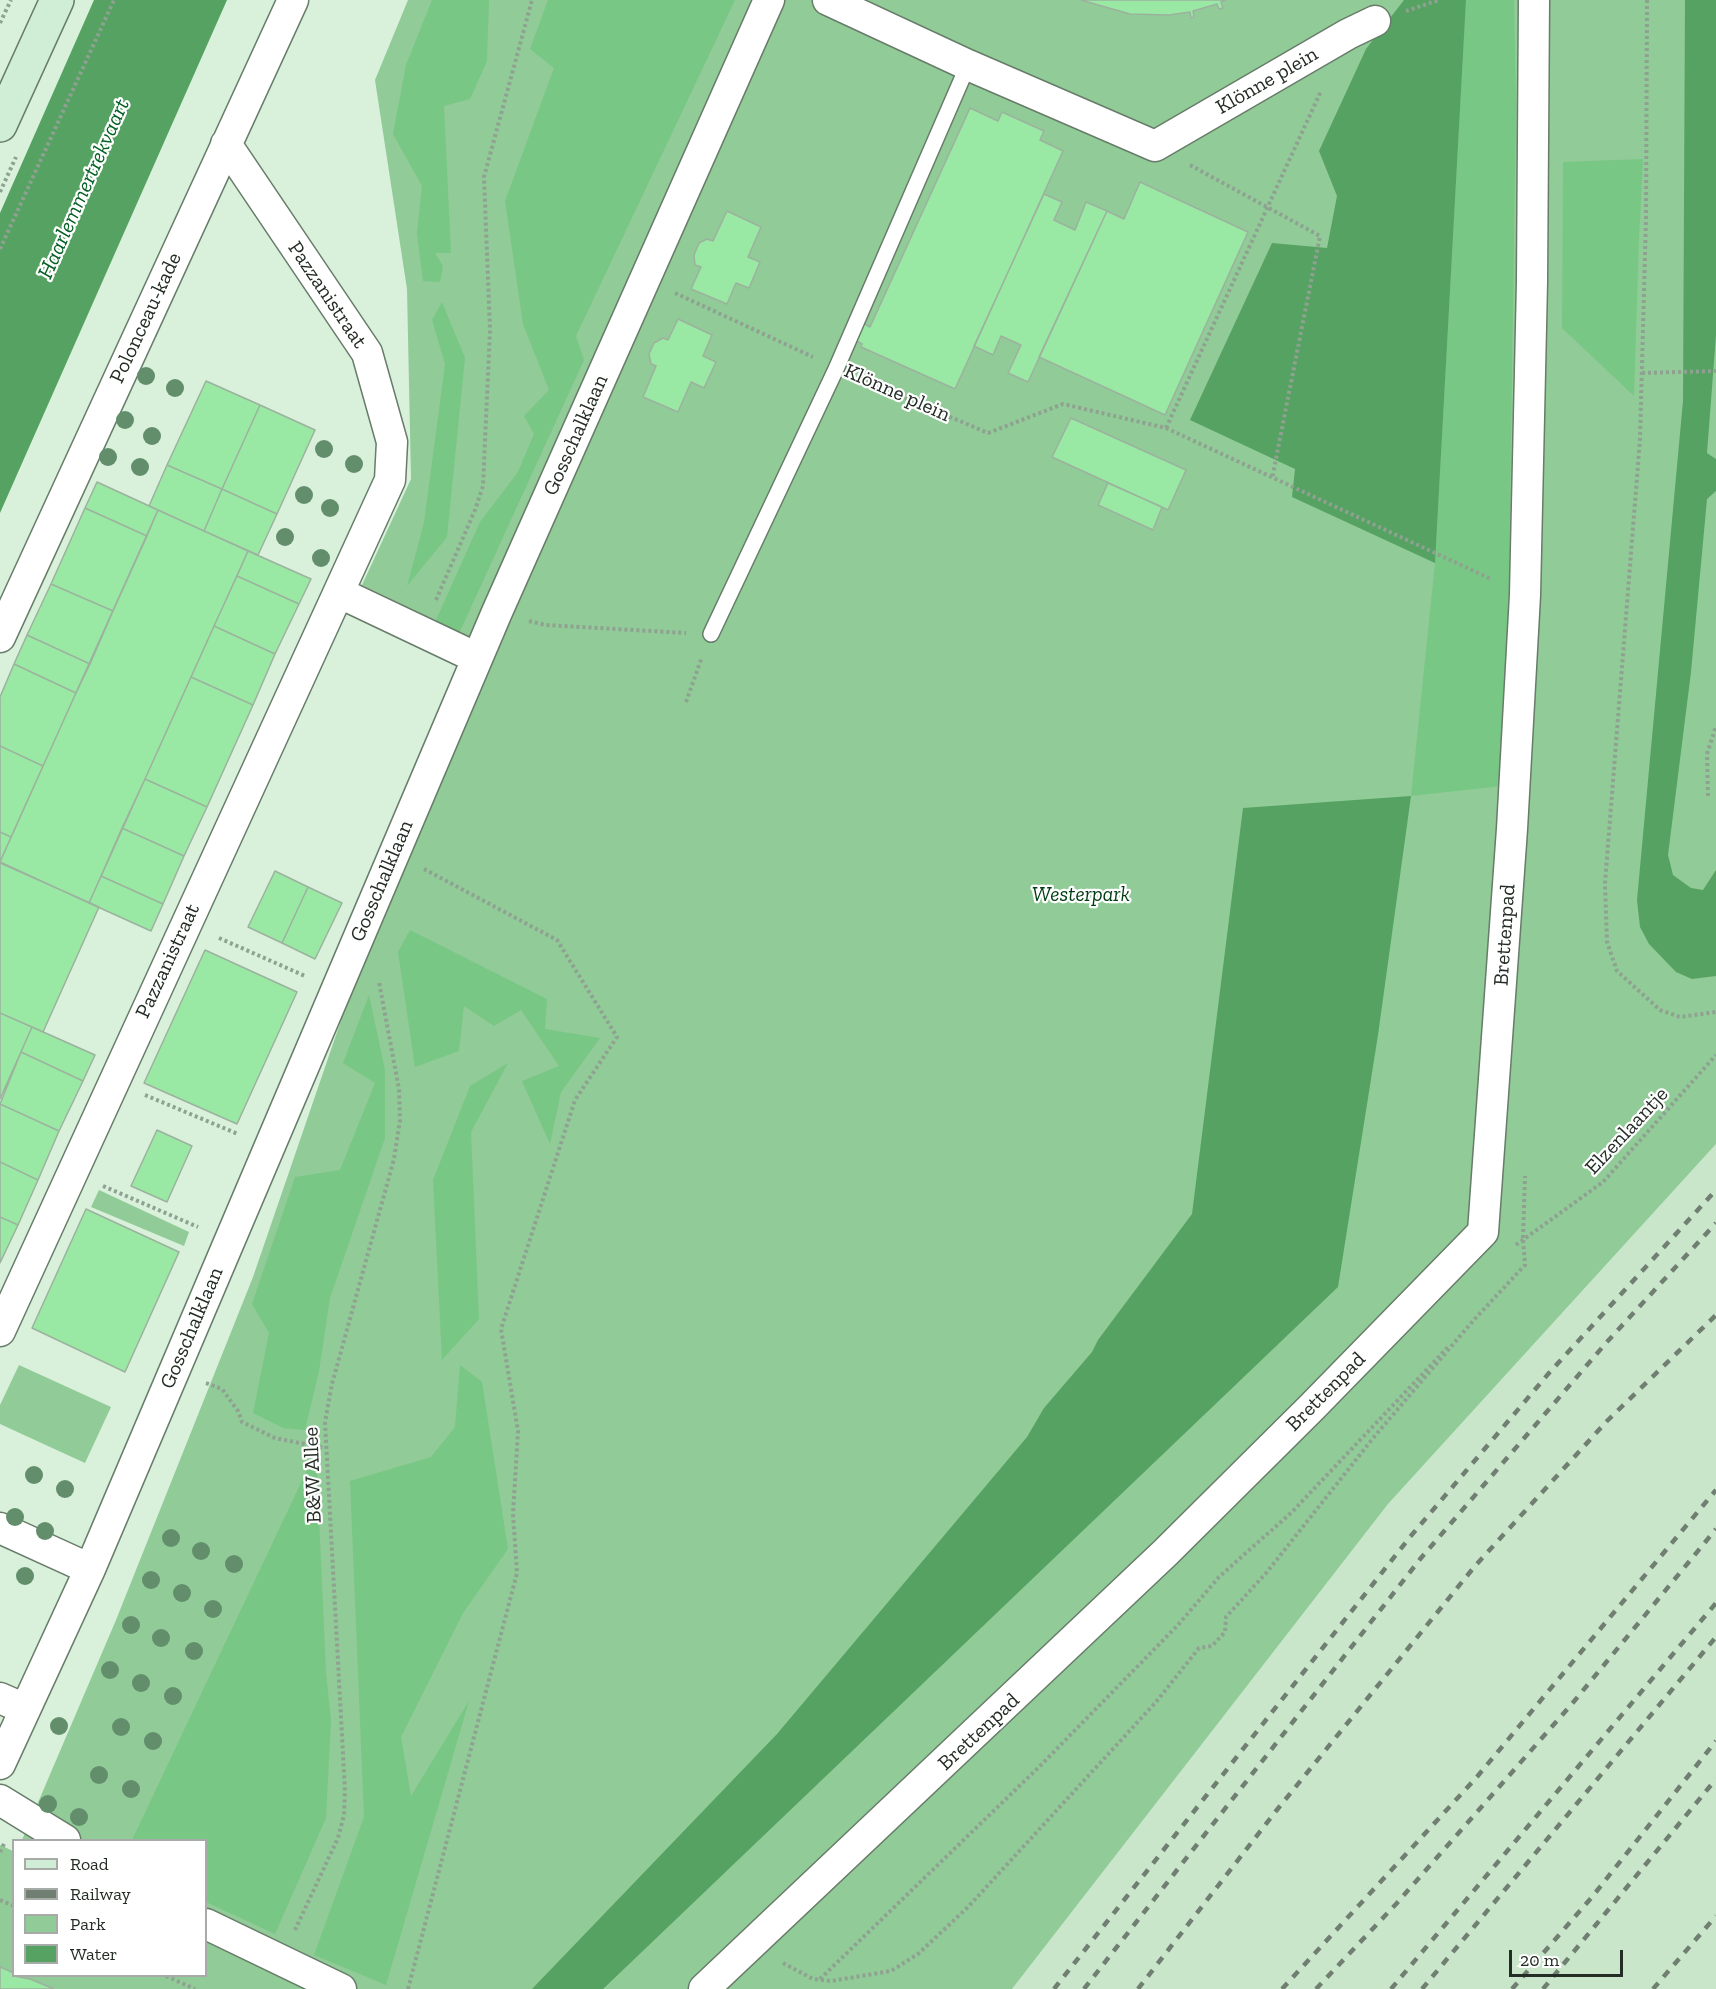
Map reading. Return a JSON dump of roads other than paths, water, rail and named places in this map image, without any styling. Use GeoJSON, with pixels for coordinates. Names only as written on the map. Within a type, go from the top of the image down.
{"type":"FeatureCollection","features":[{"type":"Feature","properties":{"kind":"main road"},"geometry":{"type":"LineString","coordinates":[[0,125],[57,0]]}},
{"type":"Feature","properties":{"kind":"street","name":"Polonceau-kade"},"geometry":{"type":"LineString","coordinates":[[0,637],[293,0]]}},
{"type":"Feature","properties":{"kind":"street","name":"Gosschalklaan"},"geometry":{"type":"LineString","coordinates":[[0,1764],[13,1704],[90,1569],[496,612],[769,0]]}},
{"type":"Feature","properties":{"kind":"street"},"geometry":{"type":"LineString","coordinates":[[828,0],[968,65]]}},
{"type":"Feature","properties":{"kind":"street","name":"Brettenpad"},"geometry":{"type":"LineString","coordinates":[[704,1989],[1165,1553],[1483,1232],[1512,829],[1525,595],[1532,282],[1534,0]]}},
{"type":"Feature","properties":{"kind":"street","name":"Klönne plein"},"geometry":{"type":"LineString","coordinates":[[968,65],[1155,146],[1348,34],[1375,21]]}},
{"type":"Feature","properties":{"kind":"street","name":"Pazzanistraat"},"geometry":{"type":"LineString","coordinates":[[0,1330],[390,480],[392,442],[367,353],[226,144]]}},
{"type":"Feature","properties":{"kind":"street"},"geometry":{"type":"LineString","coordinates":[[340,593],[477,658]]}},
{"type":"Feature","properties":{"kind":"street"},"geometry":{"type":"LineString","coordinates":[[0,1528],[90,1569]]}},
{"type":"Feature","properties":{"kind":"street"},"geometry":{"type":"LineString","coordinates":[[0,1800],[63,1839]]}},
{"type":"Feature","properties":{"kind":"street"},"geometry":{"type":"LineString","coordinates":[[207,1924],[341,1989]]}},
{"type":"Feature","properties":{"kind":"lane","name":"Klönne plein"},"geometry":{"type":"LineString","coordinates":[[711,634],[836,369],[968,65]]}},
{"type":"Feature","properties":{"kind":"water","name":"Haarlemmertrekvaart"},"geometry":{"type":"Polygon","coordinates":[[[94,0],[227,0],[0,513],[0,213],[94,0]]]}},
{"type":"Feature","properties":{"kind":"water"},"geometry":{"type":"Polygon","coordinates":[[[1404,0],[1466,0],[1435,563],[1292,497],[1295,469],[1190,420],[1272,243],[1327,248],[1337,196],[1319,151],[1366,49],[1404,0]]]}},
{"type":"Feature","properties":{"kind":"water"},"geometry":{"type":"Polygon","coordinates":[[[1685,0],[1716,0],[1716,335],[1707,453],[1716,459],[1716,491],[1707,499],[1691,672],[1668,855],[1673,875],[1691,888],[1703,890],[1716,870],[1716,976],[1692,979],[1676,972],[1649,944],[1640,927],[1637,900],[1683,401],[1685,0]]]}},
{"type":"Feature","properties":{"kind":"water"},"geometry":{"type":"Polygon","coordinates":[[[1411,796],[1378,1035],[1338,1287],[603,1989],[532,1989],[777,1734],[1027,1437],[1044,1408],[1092,1352],[1098,1340],[1192,1214],[1243,808],[1411,796]]]}},
{"type":"Feature","properties":{"kind":"railway"},"geometry":{"type":"LineString","coordinates":[[1054,1989],[1410,1537],[1549,1373],[1716,1190]]}},
{"type":"Feature","properties":{"kind":"railway"},"geometry":{"type":"LineString","coordinates":[[1084,1989],[1421,1558],[1606,1343],[1716,1223]]}},
{"type":"Feature","properties":{"kind":"railway"},"geometry":{"type":"LineString","coordinates":[[1138,1989],[1276,1811],[1475,1566],[1607,1421],[1716,1315]]}},
{"type":"Feature","properties":{"kind":"railway"},"geometry":{"type":"LineString","coordinates":[[1282,1989],[1476,1778],[1716,1490]]}},
{"type":"Feature","properties":{"kind":"railway"},"geometry":{"type":"LineString","coordinates":[[1316,1989],[1397,1903],[1571,1705],[1716,1529]]}},
{"type":"Feature","properties":{"kind":"railway"},"geometry":{"type":"LineString","coordinates":[[1391,1989],[1716,1603]]}},
{"type":"Feature","properties":{"kind":"railway"},"geometry":{"type":"LineString","coordinates":[[1422,1989],[1716,1637]]}},
{"type":"Feature","properties":{"kind":"railway"},"geometry":{"type":"LineString","coordinates":[[1512,1989],[1592,1897],[1716,1741]]}},
{"type":"Feature","properties":{"kind":"railway"},"geometry":{"type":"LineString","coordinates":[[1543,1989],[1716,1779]]}},
{"type":"Feature","properties":{"kind":"railway"},"geometry":{"type":"LineString","coordinates":[[1653,1989],[1716,1916]]}},
{"type":"Feature","properties":{"kind":"park label","name":"Westerpark"},"geometry":{"type":"Point","coordinates":[1081,895]}}]}
